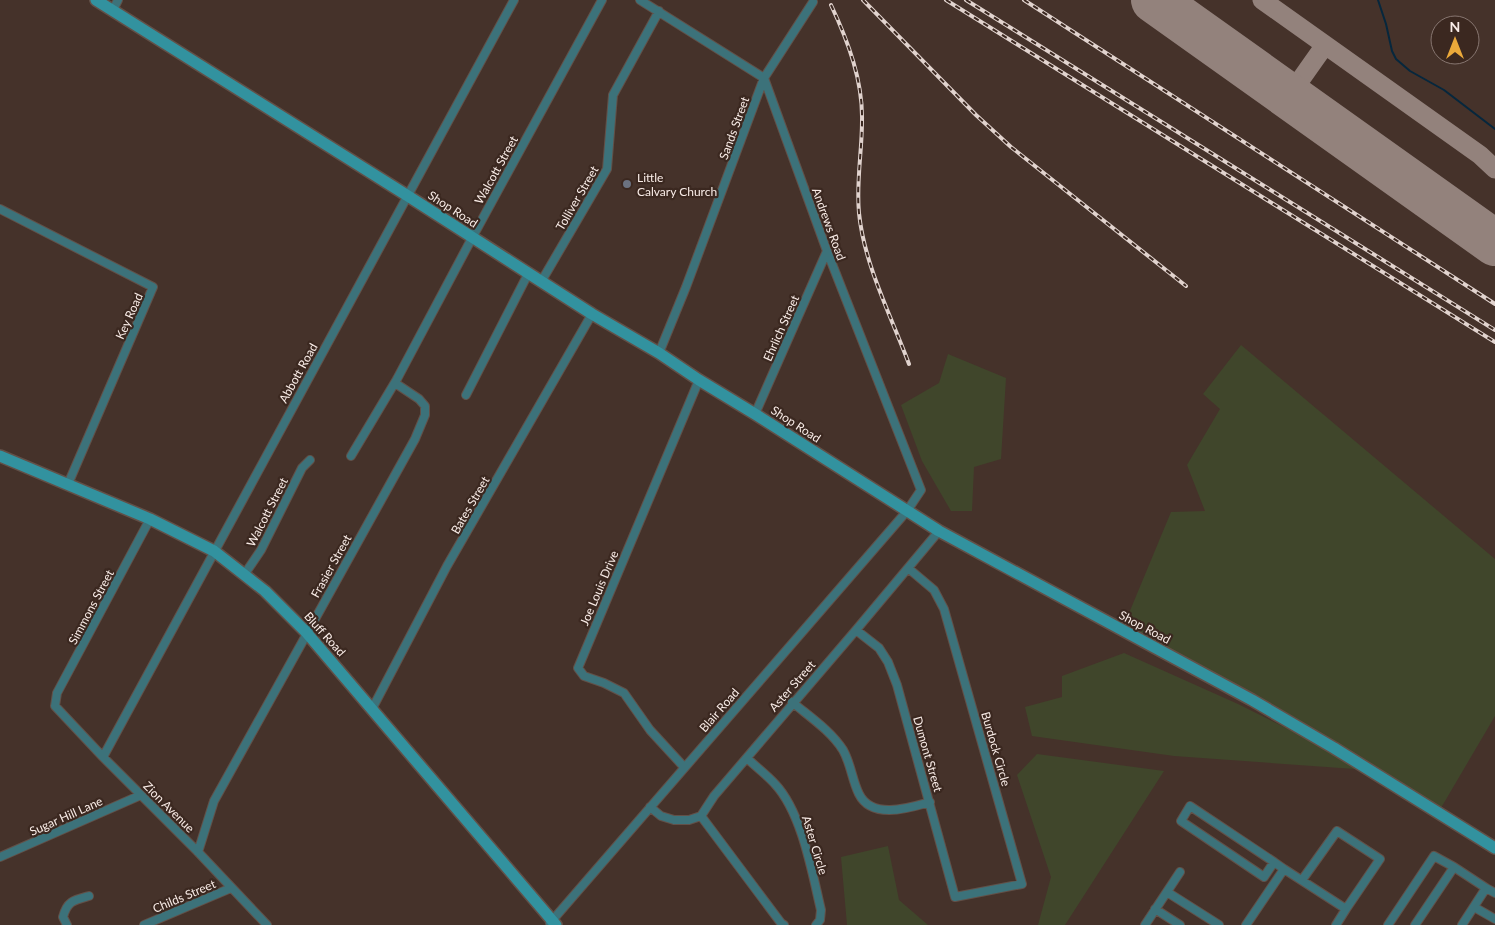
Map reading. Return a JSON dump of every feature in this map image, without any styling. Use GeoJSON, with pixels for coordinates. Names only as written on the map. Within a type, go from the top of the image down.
{"type":"FeatureCollection","features":[{"type":"Feature","properties":{"kind":"street","name":"Shop Road"},"geometry":{"type":"LineString","coordinates":[[96,0],[115,5],[528,274],[659,353],[906,511],[939,531],[1252,700],[1334,748],[1495,848]]}},
{"type":"Feature","properties":{"kind":"street","name":"Abbott Road"},"geometry":{"type":"LineString","coordinates":[[103,757],[514,0]]}},
{"type":"Feature","properties":{"kind":"street","name":"Walcott Street"},"geometry":{"type":"LineString","coordinates":[[351,456],[395,383],[602,0]]}},
{"type":"Feature","properties":{"kind":"street"},"geometry":{"type":"LineString","coordinates":[[640,0],[764,78]]}},
{"type":"Feature","properties":{"kind":"street","name":"Sands Street"},"geometry":{"type":"LineString","coordinates":[[659,353],[764,78],[813,2]]}},
{"type":"Feature","properties":{"kind":"street","name":"Tolliver Street"},"geometry":{"type":"LineString","coordinates":[[541,282],[607,169],[613,95],[659,12]]}},
{"type":"Feature","properties":{"kind":"street","name":"Andrews Road"},"geometry":{"type":"LineString","coordinates":[[764,78],[827,251],[921,490],[906,511]]}},
{"type":"Feature","properties":{"kind":"street","name":"Key Road"},"geometry":{"type":"LineString","coordinates":[[0,209],[154,287],[68,484]]}},
{"type":"Feature","properties":{"kind":"street","name":"Ehrlich Street"},"geometry":{"type":"LineString","coordinates":[[755,414],[827,251]]}},
{"type":"Feature","properties":{"kind":"street"},"geometry":{"type":"LineString","coordinates":[[466,395],[528,274]]}},
{"type":"Feature","properties":{"kind":"street","name":"Bates Street"},"geometry":{"type":"LineString","coordinates":[[372,709],[448,566],[592,314]]}},
{"type":"Feature","properties":{"kind":"street","name":"Joe Louis Drive"},"geometry":{"type":"LineString","coordinates":[[684,767],[650,730],[624,693],[584,676],[578,668],[699,380]]}},
{"type":"Feature","properties":{"kind":"street","name":"Frasier Street"},"geometry":{"type":"LineString","coordinates":[[198,852],[214,801],[306,632],[415,439],[425,415],[425,406],[419,399],[395,383]]}},
{"type":"Feature","properties":{"kind":"street","name":"Bluff Road"},"geometry":{"type":"LineString","coordinates":[[0,456],[150,519],[214,551],[265,591],[306,632],[552,924]]}},
{"type":"Feature","properties":{"kind":"street","name":"Walcott Street"},"geometry":{"type":"LineString","coordinates":[[244,575],[261,550],[302,468],[310,460]]}},
{"type":"Feature","properties":{"kind":"street","name":"Blair Road"},"geometry":{"type":"LineString","coordinates":[[552,924],[684,767],[906,511]]}},
{"type":"Feature","properties":{"kind":"street","name":"Simmons Street"},"geometry":{"type":"LineString","coordinates":[[55,706],[57,693],[150,519]]}},
{"type":"Feature","properties":{"kind":"street","name":"Aster Street"},"geometry":{"type":"LineString","coordinates":[[701,816],[714,796],[792,702],[856,630],[939,531]]}},
{"type":"Feature","properties":{"kind":"street","name":"Burdock Circle"},"geometry":{"type":"LineString","coordinates":[[908,568],[934,590],[944,609],[1022,884],[956,897]]}},
{"type":"Feature","properties":{"kind":"street","name":"Dumont Street"},"geometry":{"type":"LineString","coordinates":[[856,630],[879,648],[888,662],[897,685],[956,897]]}},
{"type":"Feature","properties":{"kind":"street"},"geometry":{"type":"LineString","coordinates":[[792,702],[830,734],[843,751],[852,771],[859,796],[872,807],[887,810],[904,809],[930,802]]}},
{"type":"Feature","properties":{"kind":"street","name":"Zion Avenue"},"geometry":{"type":"LineString","coordinates":[[55,706],[267,925]]}},
{"type":"Feature","properties":{"kind":"street","name":"Aster Circle"},"geometry":{"type":"LineString","coordinates":[[747,758],[776,785],[788,802],[803,837],[821,910],[820,920],[816,925]]}},
{"type":"Feature","properties":{"kind":"street","name":"Sugar Hill Lane"},"geometry":{"type":"LineString","coordinates":[[0,857],[141,795]]}},
{"type":"Feature","properties":{"kind":"street"},"geometry":{"type":"LineString","coordinates":[[1274,862],[1264,877],[1181,821],[1190,806],[1346,909]]}},
{"type":"Feature","properties":{"kind":"street"},"geometry":{"type":"LineString","coordinates":[[650,807],[661,816],[674,820],[689,820],[701,816],[784,925]]}},
{"type":"Feature","properties":{"kind":"street"},"geometry":{"type":"LineString","coordinates":[[1302,880],[1337,831],[1380,859],[1336,925]]}},
{"type":"Feature","properties":{"kind":"street"},"geometry":{"type":"LineString","coordinates":[[1388,925],[1434,856],[1495,893]]}},
{"type":"Feature","properties":{"kind":"street"},"geometry":{"type":"LineString","coordinates":[[1415,925],[1454,867]]}},
{"type":"Feature","properties":{"kind":"street"},"geometry":{"type":"LineString","coordinates":[[1249,924],[1284,869]]}},
{"type":"Feature","properties":{"kind":"street"},"geometry":{"type":"LineString","coordinates":[[1145,925],[1180,872]]}},
{"type":"Feature","properties":{"kind":"street","name":"Childs Street"},"geometry":{"type":"LineString","coordinates":[[144,925],[231,888]]}},
{"type":"Feature","properties":{"kind":"street"},"geometry":{"type":"LineString","coordinates":[[1462,925],[1486,888]]}},
{"type":"Feature","properties":{"kind":"street"},"geometry":{"type":"LineString","coordinates":[[1166,892],[1219,925]]}},
{"type":"Feature","properties":{"kind":"street"},"geometry":{"type":"LineString","coordinates":[[66,925],[63,917],[65,908],[74,900],[89,896]]}},
{"type":"Feature","properties":{"kind":"street"},"geometry":{"type":"LineString","coordinates":[[1474,907],[1495,919]]}},
{"type":"Feature","properties":{"kind":"street"},"geometry":{"type":"LineString","coordinates":[[1155,909],[1180,925]]}},
{"type":"Feature","properties":{"kind":"green space"},"geometry":{"type":"Polygon","coordinates":[[[1241,345],[1495,559],[1495,716],[1438,813],[1369,770],[1174,756],[1032,736],[1025,707],[1062,697],[1062,676],[1124,653],[1238,704],[1360,765],[1122,630],[1171,512],[1205,511],[1187,465],[1220,409],[1203,394],[1241,345]]]}},
{"type":"Feature","properties":{"kind":"green space"},"geometry":{"type":"Polygon","coordinates":[[[948,354],[1006,378],[1001,459],[974,467],[972,511],[951,511],[922,461],[901,405],[939,383],[948,354]]]}},
{"type":"Feature","properties":{"kind":"green space"},"geometry":{"type":"Polygon","coordinates":[[[1037,754],[1164,771],[1065,925],[1038,925],[1051,877],[1017,775],[1037,754]]]}},
{"type":"Feature","properties":{"kind":"green space"},"geometry":{"type":"Polygon","coordinates":[[[888,846],[899,900],[928,925],[847,925],[841,857],[888,846]]]}},
{"type":"Feature","properties":{"kind":"waterway"},"geometry":{"type":"LineString","coordinates":[[1378,0],[1396,59],[1410,71],[1444,90],[1495,129]]}},
{"type":"Feature","properties":{"kind":"taxiway"},"geometry":{"type":"LineString","coordinates":[[1262,0],[1480,155],[1495,169]]}},
{"type":"Feature","properties":{"kind":"taxiway"},"geometry":{"type":"LineString","coordinates":[[1289,96],[1325,45]]}},
{"type":"Feature","properties":{"kind":"runway"},"geometry":{"type":"LineString","coordinates":[[1154,0],[1495,243]]}},
{"type":"Feature","properties":{"kind":"railway"},"geometry":{"type":"LineString","coordinates":[[863,0],[976,115],[1011,147],[1186,286]]}},
{"type":"Feature","properties":{"kind":"railway"},"geometry":{"type":"LineString","coordinates":[[946,0],[1495,342]]}},
{"type":"Feature","properties":{"kind":"railway"},"geometry":{"type":"LineString","coordinates":[[966,0],[1495,330]]}},
{"type":"Feature","properties":{"kind":"railway"},"geometry":{"type":"LineString","coordinates":[[1024,0],[1495,304]]}},
{"type":"Feature","properties":{"kind":"railway"},"geometry":{"type":"LineString","coordinates":[[831,5],[849,47],[860,91],[862,121],[858,201],[866,251],[879,290],[909,364]]}},
{"type":"Feature","properties":{"kind":"place","name":"Little Calvary Church"},"geometry":{"type":"Point","coordinates":[627,184]}}]}
